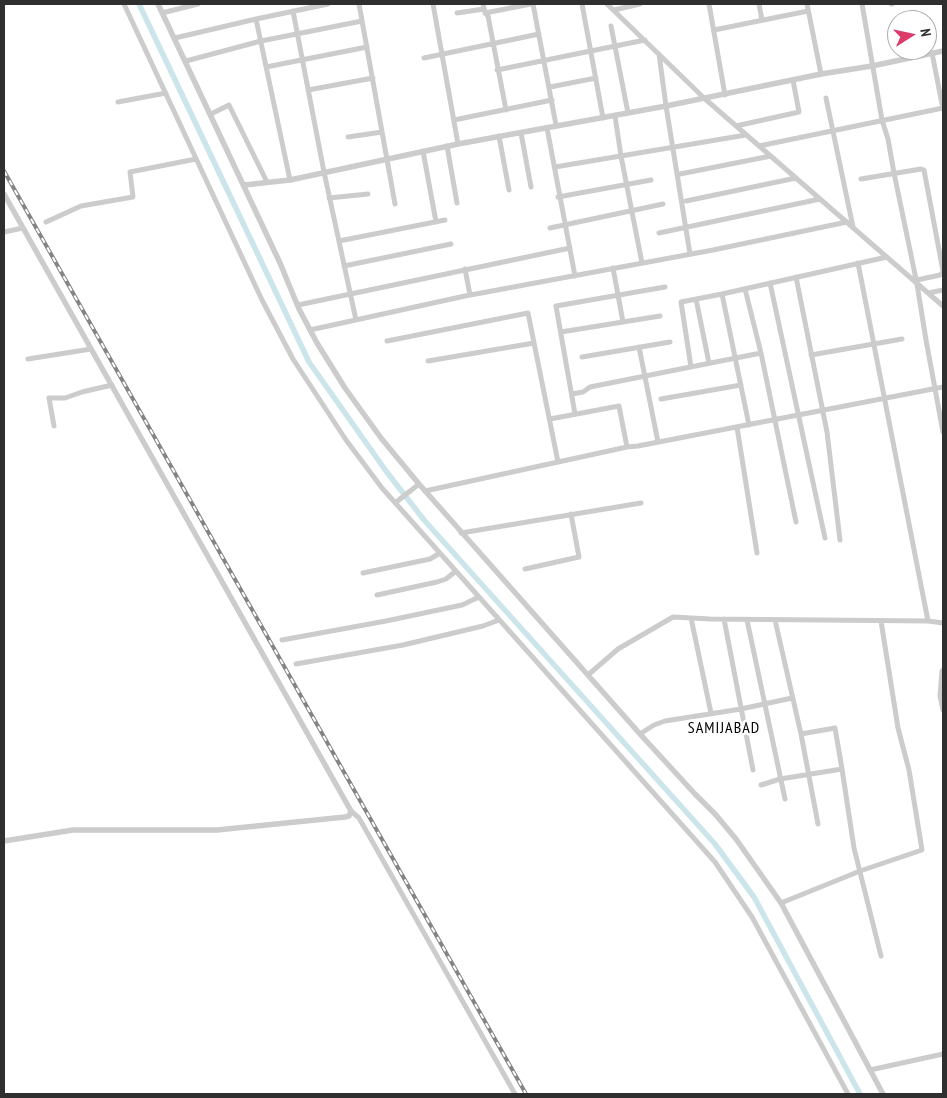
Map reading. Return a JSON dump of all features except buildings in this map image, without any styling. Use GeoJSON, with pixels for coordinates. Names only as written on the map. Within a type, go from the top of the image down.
{"type":"FeatureCollection","features":[{"type":"Feature","properties":{"kind":"street"},"geometry":{"type":"LineString","coordinates":[[124,4],[262,300],[293,359],[346,440],[382,488],[397,502],[479,598],[715,862],[752,917],[848,1094]]}},
{"type":"Feature","properties":{"kind":"street"},"geometry":{"type":"LineString","coordinates":[[158,4],[211,114],[310,330],[345,388],[386,444],[425,491],[640,734],[736,839],[782,903],[883,1094]]}},
{"type":"Feature","properties":{"kind":"street"},"geometry":{"type":"LineString","coordinates":[[162,13],[198,4]]}},
{"type":"Feature","properties":{"kind":"street"},"geometry":{"type":"LineString","coordinates":[[175,38],[308,6],[328,4]]}},
{"type":"Feature","properties":{"kind":"street"},"geometry":{"type":"LineString","coordinates":[[359,4],[395,204]]}},
{"type":"Feature","properties":{"kind":"street"},"geometry":{"type":"LineString","coordinates":[[433,4],[458,144]]}},
{"type":"Feature","properties":{"kind":"street"},"geometry":{"type":"LineString","coordinates":[[457,13],[484,8],[532,4],[556,125]]}},
{"type":"Feature","properties":{"kind":"street"},"geometry":{"type":"LineString","coordinates":[[582,4],[603,118]]}},
{"type":"Feature","properties":{"kind":"street"},"geometry":{"type":"LineString","coordinates":[[608,4],[704,98],[943,306]]}},
{"type":"Feature","properties":{"kind":"street"},"geometry":{"type":"LineString","coordinates":[[614,10],[635,4]]}},
{"type":"Feature","properties":{"kind":"street"},"geometry":{"type":"LineString","coordinates":[[709,4],[725,94]]}},
{"type":"Feature","properties":{"kind":"street"},"geometry":{"type":"LineString","coordinates":[[759,4],[762,20]]}},
{"type":"Feature","properties":{"kind":"street"},"geometry":{"type":"LineString","coordinates":[[807,4],[821,74]]}},
{"type":"Feature","properties":{"kind":"street"},"geometry":{"type":"LineString","coordinates":[[862,4],[882,120],[888,139],[917,282],[943,432]]}},
{"type":"Feature","properties":{"kind":"street"},"geometry":{"type":"LineString","coordinates":[[484,8],[488,16],[506,110]]}},
{"type":"Feature","properties":{"kind":"street"},"geometry":{"type":"LineString","coordinates":[[714,30],[808,10]]}},
{"type":"Feature","properties":{"kind":"street"},"geometry":{"type":"LineString","coordinates":[[293,11],[329,198],[356,320]]}},
{"type":"Feature","properties":{"kind":"street"},"geometry":{"type":"LineString","coordinates":[[256,19],[290,180]]}},
{"type":"Feature","properties":{"kind":"street"},"geometry":{"type":"LineString","coordinates":[[186,61],[261,41],[362,21]]}},
{"type":"Feature","properties":{"kind":"street"},"geometry":{"type":"LineString","coordinates":[[611,26],[628,113]]}},
{"type":"Feature","properties":{"kind":"street"},"geometry":{"type":"LineString","coordinates":[[424,58],[539,34]]}},
{"type":"Feature","properties":{"kind":"street"},"geometry":{"type":"LineString","coordinates":[[498,70],[645,40]]}},
{"type":"Feature","properties":{"kind":"street"},"geometry":{"type":"LineString","coordinates":[[266,67],[367,47]]}},
{"type":"Feature","properties":{"kind":"street"},"geometry":{"type":"LineString","coordinates":[[659,54],[690,254]]}},
{"type":"Feature","properties":{"kind":"street"},"geometry":{"type":"LineString","coordinates":[[244,185],[290,180],[447,146],[556,125],[615,116],[900,60]]}},
{"type":"Feature","properties":{"kind":"street"},"geometry":{"type":"LineString","coordinates":[[759,146],[943,108],[933,60]]}},
{"type":"Feature","properties":{"kind":"street"},"geometry":{"type":"LineString","coordinates":[[308,90],[372,78]]}},
{"type":"Feature","properties":{"kind":"street"},"geometry":{"type":"LineString","coordinates":[[550,88],[596,78]]}},
{"type":"Feature","properties":{"kind":"street"},"geometry":{"type":"LineString","coordinates":[[736,126],[799,112],[793,80]]}},
{"type":"Feature","properties":{"kind":"street"},"geometry":{"type":"LineString","coordinates":[[118,102],[166,93]]}},
{"type":"Feature","properties":{"kind":"street"},"geometry":{"type":"LineString","coordinates":[[826,98],[854,228]]}},
{"type":"Feature","properties":{"kind":"street"},"geometry":{"type":"LineString","coordinates":[[454,120],[552,100]]}},
{"type":"Feature","properties":{"kind":"street"},"geometry":{"type":"LineString","coordinates":[[211,114],[229,106],[267,182]]}},
{"type":"Feature","properties":{"kind":"street"},"geometry":{"type":"LineString","coordinates":[[615,116],[642,263]]}},
{"type":"Feature","properties":{"kind":"street"},"geometry":{"type":"LineString","coordinates":[[548,128],[559,197],[575,276]]}},
{"type":"Feature","properties":{"kind":"street"},"geometry":{"type":"LineString","coordinates":[[348,137],[382,132]]}},
{"type":"Feature","properties":{"kind":"street"},"geometry":{"type":"LineString","coordinates":[[521,132],[531,187]]}},
{"type":"Feature","properties":{"kind":"street"},"geometry":{"type":"LineString","coordinates":[[555,167],[746,135]]}},
{"type":"Feature","properties":{"kind":"street"},"geometry":{"type":"LineString","coordinates":[[499,136],[509,190]]}},
{"type":"Feature","properties":{"kind":"street"},"geometry":{"type":"LineString","coordinates":[[447,146],[458,203]]}},
{"type":"Feature","properties":{"kind":"street"},"geometry":{"type":"LineString","coordinates":[[423,151],[436,222]]}},
{"type":"Feature","properties":{"kind":"street"},"geometry":{"type":"LineString","coordinates":[[680,174],[771,156]]}},
{"type":"Feature","properties":{"kind":"street"},"geometry":{"type":"LineString","coordinates":[[46,222],[80,206],[133,197],[130,172],[196,159]]}},
{"type":"Feature","properties":{"kind":"street"},"geometry":{"type":"LineString","coordinates":[[861,179],[924,170],[943,272],[940,275],[917,282]]}},
{"type":"Feature","properties":{"kind":"street"},"geometry":{"type":"LineString","coordinates":[[686,201],[796,178]]}},
{"type":"Feature","properties":{"kind":"street"},"geometry":{"type":"LineString","coordinates":[[559,197],[651,180]]}},
{"type":"Feature","properties":{"kind":"street"},"geometry":{"type":"LineString","coordinates":[[4,194],[351,812],[359,818],[515,1094]]}},
{"type":"Feature","properties":{"kind":"street"},"geometry":{"type":"LineString","coordinates":[[329,198],[368,194]]}},
{"type":"Feature","properties":{"kind":"street"},"geometry":{"type":"LineString","coordinates":[[659,233],[820,199]]}},
{"type":"Feature","properties":{"kind":"street"},"geometry":{"type":"LineString","coordinates":[[550,228],[663,204]]}},
{"type":"Feature","properties":{"kind":"street"},"geometry":{"type":"LineString","coordinates":[[338,240],[445,220]]}},
{"type":"Feature","properties":{"kind":"street"},"geometry":{"type":"LineString","coordinates":[[310,330],[470,295],[690,254],[847,222]]}},
{"type":"Feature","properties":{"kind":"street"},"geometry":{"type":"LineString","coordinates":[[4,232],[23,228]]}},
{"type":"Feature","properties":{"kind":"street"},"geometry":{"type":"LineString","coordinates":[[344,266],[451,244]]}},
{"type":"Feature","properties":{"kind":"street"},"geometry":{"type":"LineString","coordinates":[[298,305],[570,248]]}},
{"type":"Feature","properties":{"kind":"street"},"geometry":{"type":"LineString","coordinates":[[690,366],[681,302],[886,257]]}},
{"type":"Feature","properties":{"kind":"street"},"geometry":{"type":"LineString","coordinates":[[858,263],[928,622]]}},
{"type":"Feature","properties":{"kind":"street"},"geometry":{"type":"LineString","coordinates":[[613,268],[623,322]]}},
{"type":"Feature","properties":{"kind":"street"},"geometry":{"type":"LineString","coordinates":[[465,269],[470,295]]}},
{"type":"Feature","properties":{"kind":"street"},"geometry":{"type":"LineString","coordinates":[[796,277],[827,432],[840,540]]}},
{"type":"Feature","properties":{"kind":"street"},"geometry":{"type":"LineString","coordinates":[[770,283],[825,538]]}},
{"type":"Feature","properties":{"kind":"street"},"geometry":{"type":"LineString","coordinates":[[575,414],[556,306],[665,287]]}},
{"type":"Feature","properties":{"kind":"street"},"geometry":{"type":"LineString","coordinates":[[745,288],[761,353],[796,522]]}},
{"type":"Feature","properties":{"kind":"street"},"geometry":{"type":"LineString","coordinates":[[928,293],[943,290]]}},
{"type":"Feature","properties":{"kind":"street"},"geometry":{"type":"LineString","coordinates":[[722,294],[749,425]]}},
{"type":"Feature","properties":{"kind":"street"},"geometry":{"type":"LineString","coordinates":[[696,299],[709,363]]}},
{"type":"Feature","properties":{"kind":"street"},"geometry":{"type":"LineString","coordinates":[[387,341],[528,314],[558,462]]}},
{"type":"Feature","properties":{"kind":"street"},"geometry":{"type":"LineString","coordinates":[[561,332],[660,316]]}},
{"type":"Feature","properties":{"kind":"street"},"geometry":{"type":"LineString","coordinates":[[811,355],[902,339]]}},
{"type":"Feature","properties":{"kind":"street"},"geometry":{"type":"LineString","coordinates":[[582,357],[670,342]]}},
{"type":"Feature","properties":{"kind":"street"},"geometry":{"type":"LineString","coordinates":[[428,361],[534,343]]}},
{"type":"Feature","properties":{"kind":"street"},"geometry":{"type":"LineString","coordinates":[[639,347],[658,442]]}},
{"type":"Feature","properties":{"kind":"street"},"geometry":{"type":"LineString","coordinates":[[28,360],[91,349]]}},
{"type":"Feature","properties":{"kind":"street"},"geometry":{"type":"LineString","coordinates":[[572,394],[584,392],[590,387],[761,353]]}},
{"type":"Feature","properties":{"kind":"street"},"geometry":{"type":"LineString","coordinates":[[54,426],[49,398],[65,398],[112,385]]}},
{"type":"Feature","properties":{"kind":"street"},"geometry":{"type":"LineString","coordinates":[[661,399],[741,385]]}},
{"type":"Feature","properties":{"kind":"street"},"geometry":{"type":"LineString","coordinates":[[425,491],[627,446],[658,442],[943,387]]}},
{"type":"Feature","properties":{"kind":"street"},"geometry":{"type":"LineString","coordinates":[[550,419],[619,406],[627,446]]}},
{"type":"Feature","properties":{"kind":"street"},"geometry":{"type":"LineString","coordinates":[[737,427],[758,553]]}},
{"type":"Feature","properties":{"kind":"street"},"geometry":{"type":"LineString","coordinates":[[397,502],[419,484]]}},
{"type":"Feature","properties":{"kind":"street"},"geometry":{"type":"LineString","coordinates":[[462,533],[641,503]]}},
{"type":"Feature","properties":{"kind":"street"},"geometry":{"type":"LineString","coordinates":[[525,569],[579,557],[572,514]]}},
{"type":"Feature","properties":{"kind":"street"},"geometry":{"type":"LineString","coordinates":[[364,573],[430,559],[440,553]]}},
{"type":"Feature","properties":{"kind":"street"},"geometry":{"type":"LineString","coordinates":[[377,595],[438,582],[446,579],[456,571]]}},
{"type":"Feature","properties":{"kind":"street"},"geometry":{"type":"LineString","coordinates":[[282,640],[462,605],[479,598]]}},
{"type":"Feature","properties":{"kind":"street"},"geometry":{"type":"LineString","coordinates":[[588,675],[618,649],[674,617],[943,623]]}},
{"type":"Feature","properties":{"kind":"street"},"geometry":{"type":"LineString","coordinates":[[691,618],[712,713]]}},
{"type":"Feature","properties":{"kind":"street"},"geometry":{"type":"LineString","coordinates":[[724,619],[753,770]]}},
{"type":"Feature","properties":{"kind":"street"},"geometry":{"type":"LineString","coordinates":[[296,664],[403,645],[483,626],[499,620]]}},
{"type":"Feature","properties":{"kind":"street"},"geometry":{"type":"LineString","coordinates":[[747,620],[785,800]]}},
{"type":"Feature","properties":{"kind":"street"},"geometry":{"type":"LineString","coordinates":[[774,620],[801,734],[818,824]]}},
{"type":"Feature","properties":{"kind":"street"},"geometry":{"type":"LineString","coordinates":[[782,903],[860,871],[922,850],[909,770],[898,728],[881,621]]}},
{"type":"Feature","properties":{"kind":"street"},"geometry":{"type":"LineString","coordinates":[[943,670],[940,696],[943,710]]}},
{"type":"Feature","properties":{"kind":"street"},"geometry":{"type":"LineString","coordinates":[[640,734],[660,723],[742,709],[792,698]]}},
{"type":"Feature","properties":{"kind":"street"},"geometry":{"type":"LineString","coordinates":[[801,734],[835,728],[854,848],[881,956]]}},
{"type":"Feature","properties":{"kind":"street"},"geometry":{"type":"LineString","coordinates":[[761,785],[780,779],[842,769]]}},
{"type":"Feature","properties":{"kind":"street"},"geometry":{"type":"LineString","coordinates":[[4,841],[73,830],[217,830],[345,817],[349,816],[351,812]]}},
{"type":"Feature","properties":{"kind":"street"},"geometry":{"type":"LineString","coordinates":[[870,1070],[943,1054]]}},
{"type":"Feature","properties":{"kind":"waterway"},"geometry":{"type":"LineString","coordinates":[[139,4],[309,362],[386,471],[424,520],[715,844],[754,897],[860,1094]]}},
{"type":"Feature","properties":{"kind":"railway"},"geometry":{"type":"LineString","coordinates":[[4,171],[526,1094]]}},
{"type":"Feature","properties":{"kind":"district","name":"SAMIJABAD"},"geometry":{"type":"Point","coordinates":[724,728]}}]}
